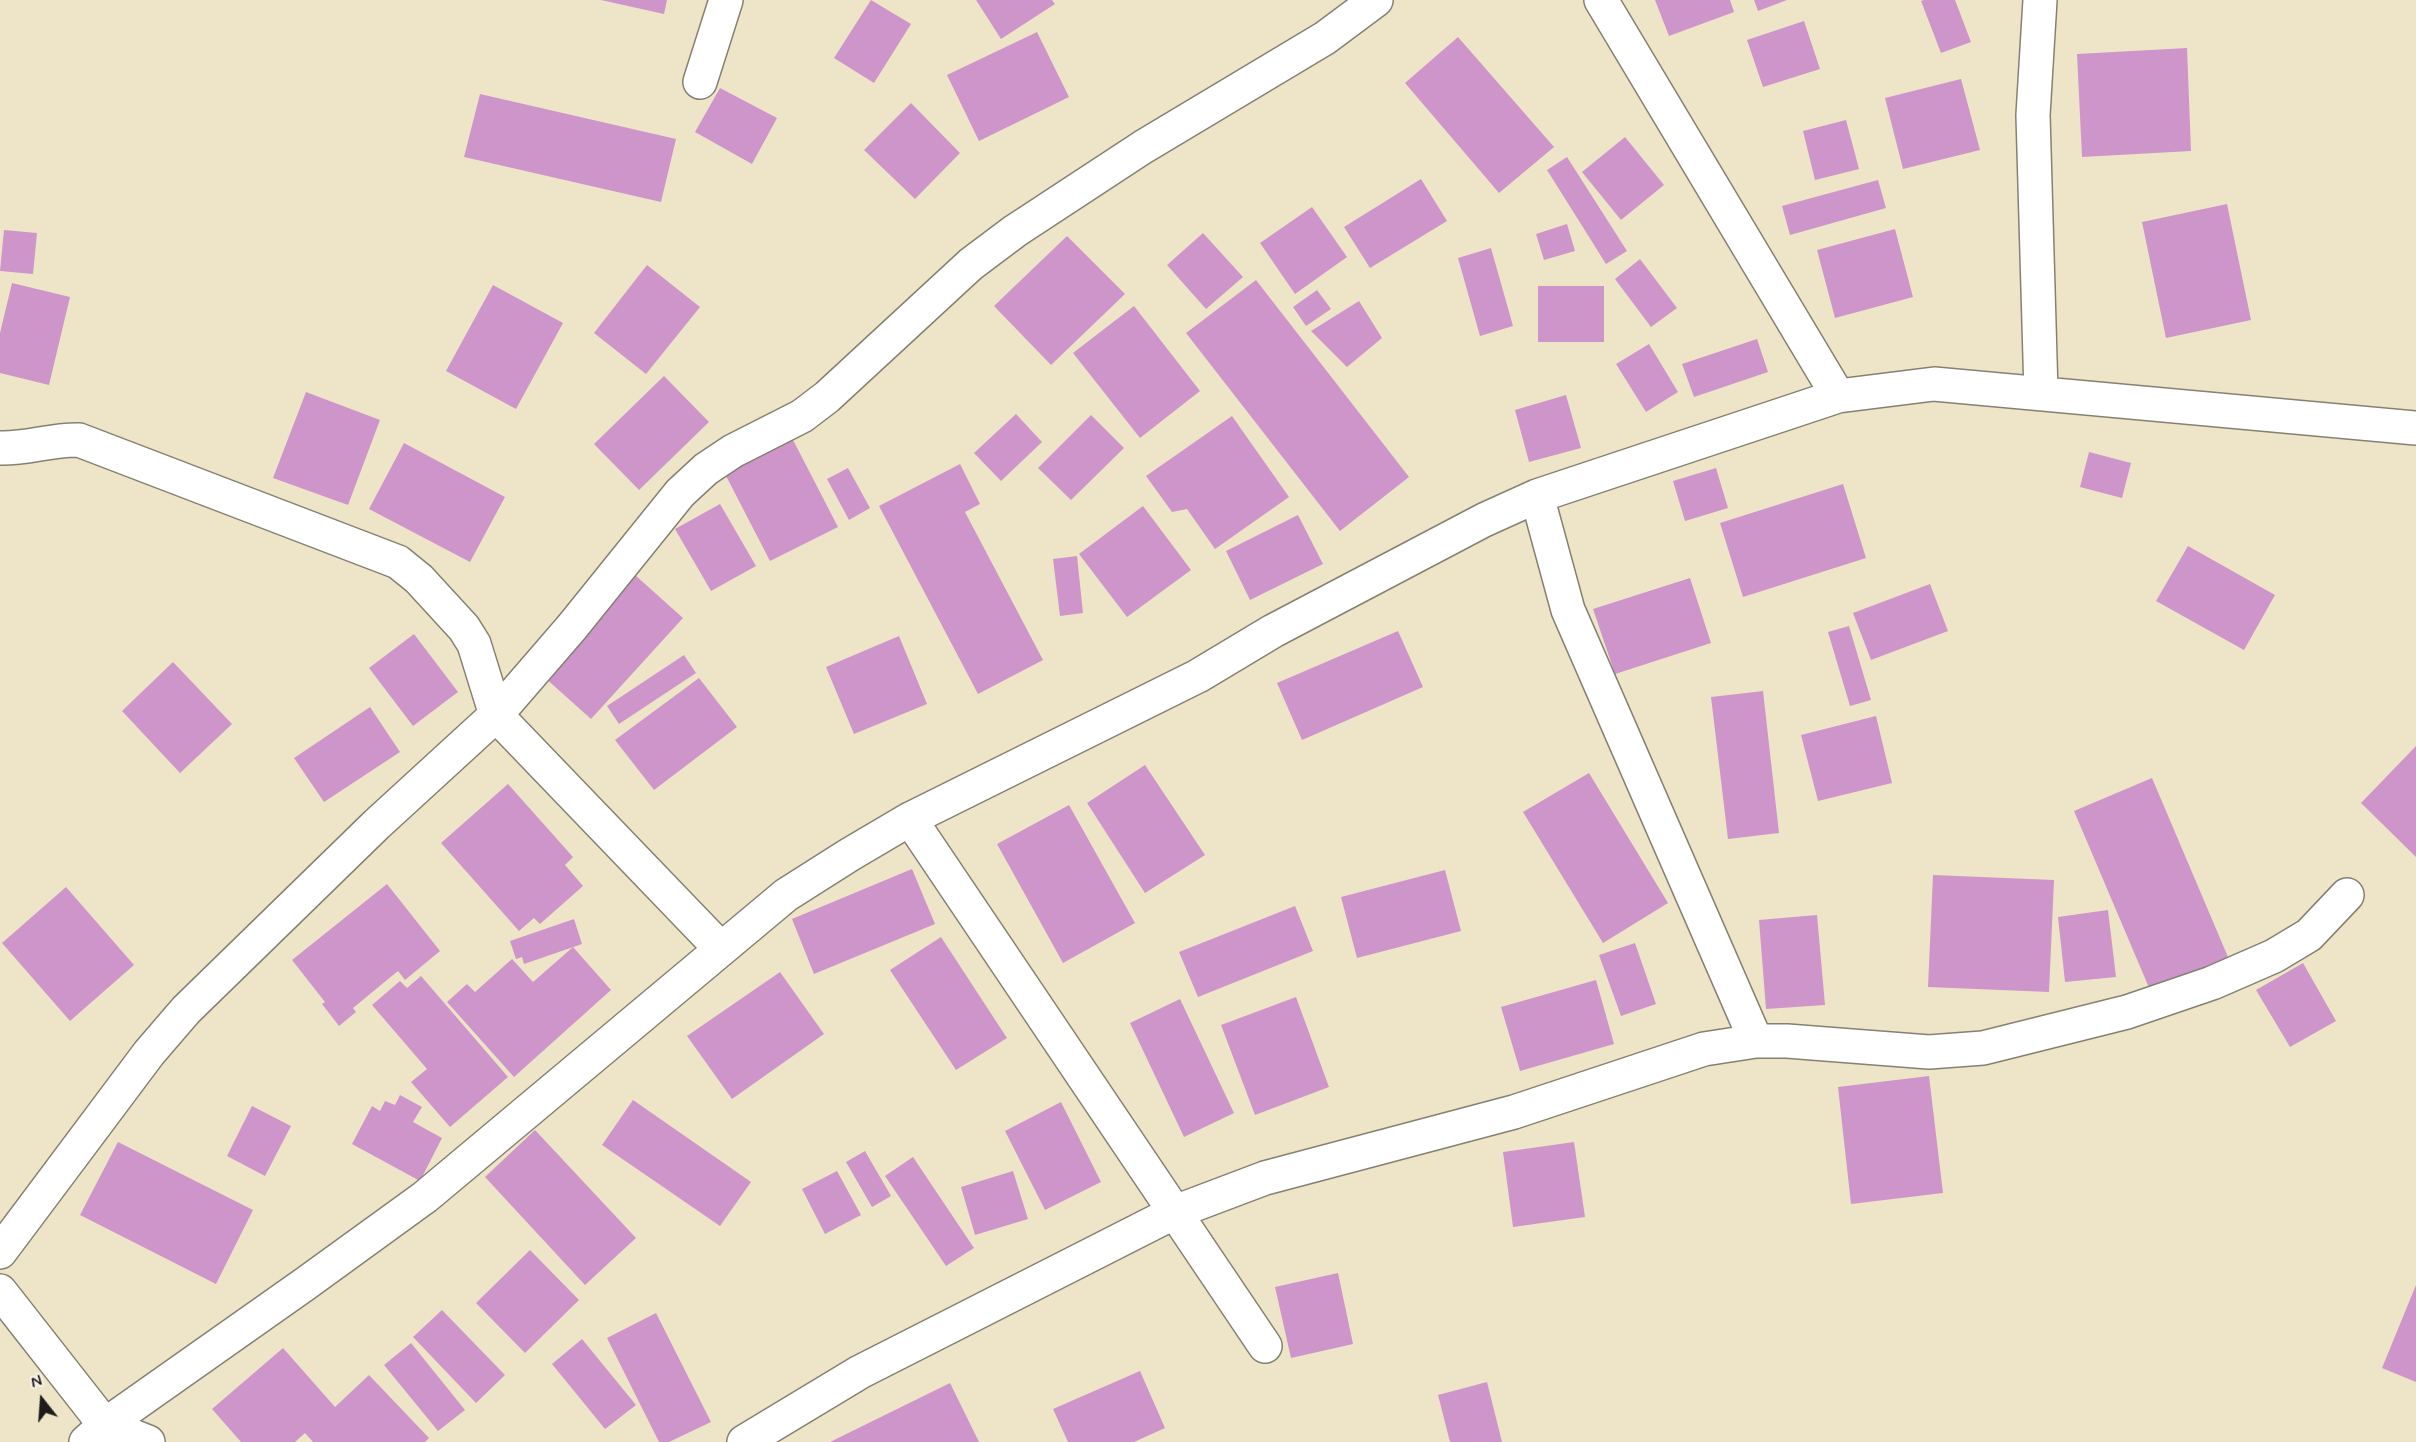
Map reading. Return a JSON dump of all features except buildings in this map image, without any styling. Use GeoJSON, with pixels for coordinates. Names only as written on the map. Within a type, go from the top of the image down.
{"type":"FeatureCollection","features":[{"type":"Feature","properties":{"kind":"street"},"geometry":{"type":"LineString","coordinates":[[700,82],[726,0]]}},
{"type":"Feature","properties":{"kind":"street"},"geometry":{"type":"LineString","coordinates":[[0,1252],[149,1053],[186,1010],[377,824],[496,715],[573,627],[680,493],[706,469],[733,451],[802,416],[827,397],[971,264],[1015,231],[1143,147],[1325,38],[1376,0]]}},
{"type":"Feature","properties":{"kind":"street"},"geometry":{"type":"LineString","coordinates":[[1601,0],[1838,396]]}},
{"type":"Feature","properties":{"kind":"street"},"geometry":{"type":"LineString","coordinates":[[2040,0],[2033,115],[2041,393]]}},
{"type":"Feature","properties":{"kind":"street"},"geometry":{"type":"LineString","coordinates":[[95,1434],[424,1197],[786,896],[849,855],[910,819],[1198,676],[1273,631],[1484,520],[1537,496],[1838,396],[1934,384],[2416,428]]}},
{"type":"Feature","properties":{"kind":"street"},"geometry":{"type":"LineString","coordinates":[[6,456],[63,439],[79,440],[398,562],[419,579],[464,628],[474,644],[496,715],[721,949]]}},
{"type":"Feature","properties":{"kind":"street"},"geometry":{"type":"LineString","coordinates":[[1537,496],[1568,610],[1756,1041]]}},
{"type":"Feature","properties":{"kind":"street"},"geometry":{"type":"LineString","coordinates":[[910,819],[1265,1346]]}},
{"type":"Feature","properties":{"kind":"street"},"geometry":{"type":"LineString","coordinates":[[744,1442],[860,1372],[1175,1212],[1265,1178],[1514,1112],[1704,1049],[1756,1041],[1787,1041],[1929,1053],[1994,1045],[2127,1012],[2212,983],[2274,956],[2309,935],[2347,895]]}},
{"type":"Feature","properties":{"kind":"street"},"geometry":{"type":"LineString","coordinates":[[0,1291],[95,1434],[148,1442]]}}]}
